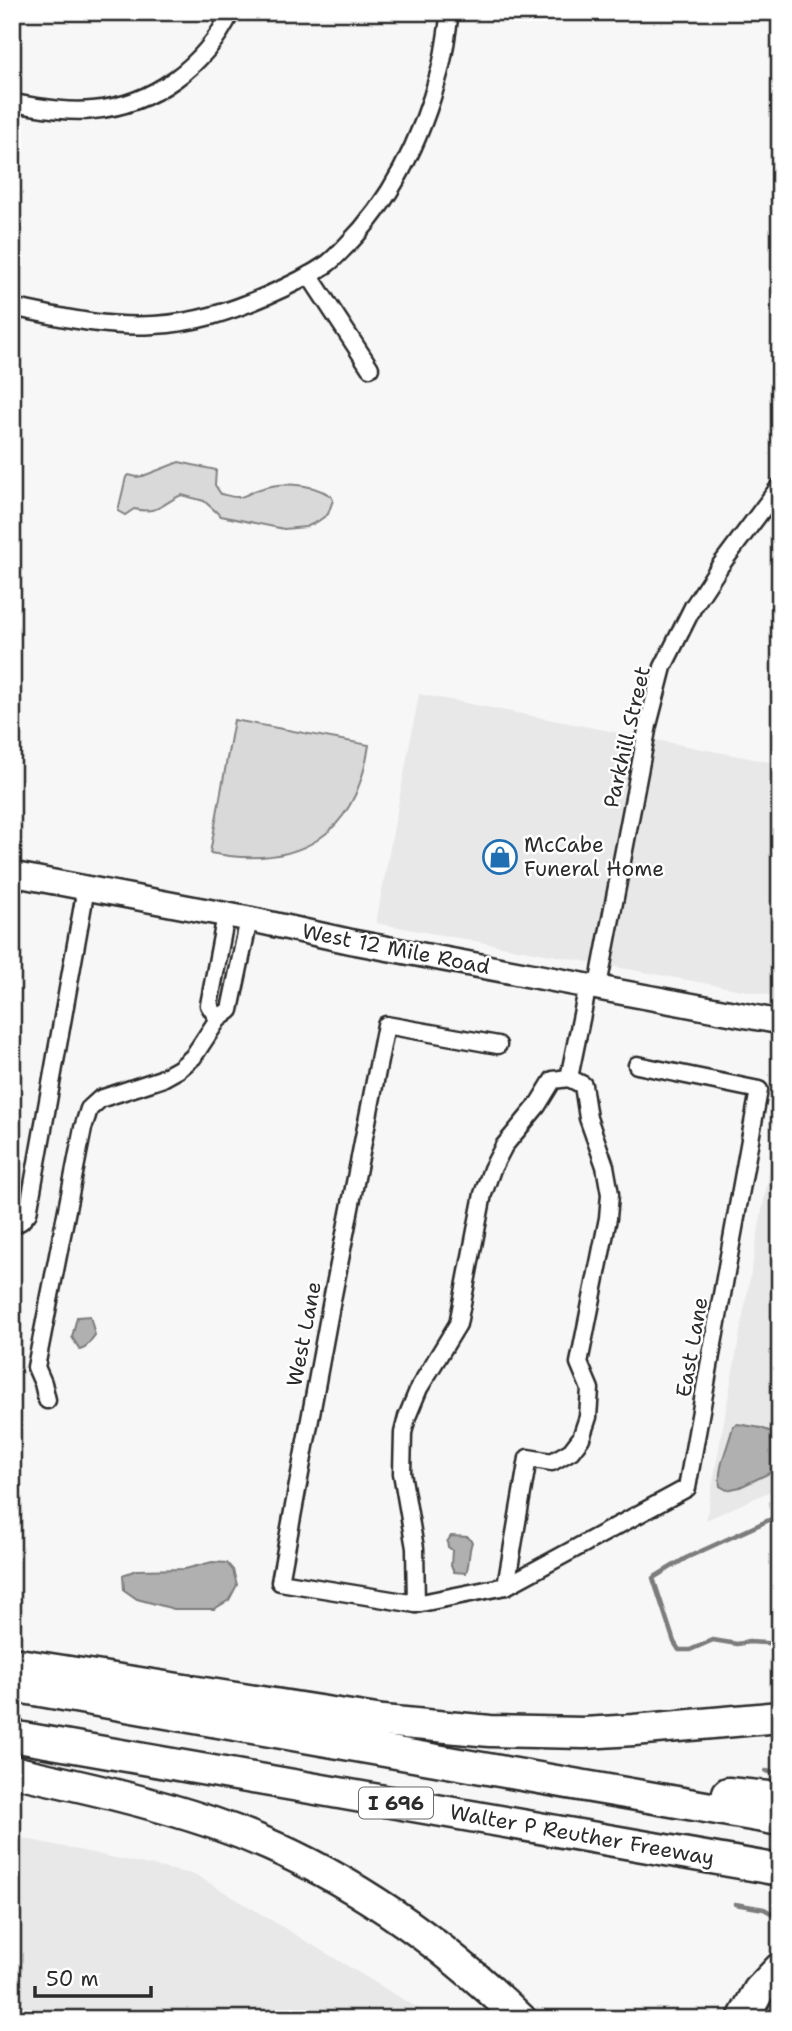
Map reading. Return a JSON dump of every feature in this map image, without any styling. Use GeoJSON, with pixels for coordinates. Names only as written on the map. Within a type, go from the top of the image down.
{"type":"FeatureCollection","features":[{"type":"Feature","properties":{"kind":"highway"},"geometry":{"type":"LineString","coordinates":[[12,1663],[383,1721],[490,1731],[584,1733],[780,1717]]}},
{"type":"Feature","properties":{"kind":"highway","name":"I 696"},"geometry":{"type":"LineString","coordinates":[[12,1686],[780,1820]]}},
{"type":"Feature","properties":{"kind":"highway","name":"Walter P Reuther Freeway"},"geometry":{"type":"LineString","coordinates":[[12,1736],[780,1870]]}},
{"type":"Feature","properties":{"kind":"highway"},"geometry":{"type":"LineString","coordinates":[[12,1771],[142,1802],[215,1823],[279,1849],[332,1875],[384,1906],[445,1950],[521,2019]]}},
{"type":"Feature","properties":{"kind":"highway"},"geometry":{"type":"LineString","coordinates":[[539,1778],[780,1798]]}},
{"type":"Feature","properties":{"kind":"highway"},"geometry":{"type":"LineString","coordinates":[[743,2019],[759,1990],[780,1968]]}},
{"type":"Feature","properties":{"kind":"main road","name":"West 12 Mile Road"},"geometry":{"type":"LineString","coordinates":[[12,874],[353,942],[780,1022]]}},
{"type":"Feature","properties":{"kind":"street"},"geometry":{"type":"LineString","coordinates":[[12,103],[90,111],[116,107],[151,95],[175,80],[201,56],[225,26],[232,12]]}},
{"type":"Feature","properties":{"kind":"street"},"geometry":{"type":"LineString","coordinates":[[12,307],[106,324],[152,326],[194,321],[230,312],[309,275],[329,262],[360,231],[387,196],[410,154],[441,68],[450,12]]}},
{"type":"Feature","properties":{"kind":"street"},"geometry":{"type":"LineString","coordinates":[[309,275],[370,368]]}},
{"type":"Feature","properties":{"kind":"street","name":"Parkhill Street"},"geometry":{"type":"LineString","coordinates":[[569,1079],[593,986],[648,725],[663,667],[694,607],[720,566],[780,486]]}},
{"type":"Feature","properties":{"kind":"street"},"geometry":{"type":"LineString","coordinates":[[12,1226],[21,1222],[28,1213],[86,888]]}},
{"type":"Feature","properties":{"kind":"street"},"geometry":{"type":"LineString","coordinates":[[218,1019],[209,1005],[238,917]]}},
{"type":"Feature","properties":{"kind":"street"},"geometry":{"type":"LineString","coordinates":[[47,1400],[36,1367],[83,1128],[89,1110],[107,1095],[161,1079],[179,1069],[193,1057],[218,1019],[230,1010],[238,917]]}},
{"type":"Feature","properties":{"kind":"street","name":"West Lane"},"geometry":{"type":"LineString","coordinates":[[463,1596],[416,1604],[280,1582],[386,1025],[498,1045]]}},
{"type":"Feature","properties":{"kind":"street","name":"East Lane"},"geometry":{"type":"LineString","coordinates":[[463,1596],[506,1586],[687,1488],[759,1090],[637,1065]]}},
{"type":"Feature","properties":{"kind":"street"},"geometry":{"type":"LineString","coordinates":[[416,1604],[415,1548],[402,1473],[403,1433],[407,1417],[419,1388],[458,1324],[483,1194],[492,1169],[504,1146],[537,1107],[553,1080],[569,1079],[583,1085],[588,1118],[605,1166],[610,1194],[608,1218],[579,1363],[590,1390],[588,1417],[581,1438],[571,1451],[552,1462],[528,1458],[506,1586]]}},
{"type":"Feature","properties":{"kind":"shaded area"},"geometry":{"type":"Polygon","coordinates":[[[179,462],[216,470],[215,485],[221,494],[233,497],[245,496],[266,487],[295,485],[323,491],[333,500],[328,514],[317,522],[306,527],[284,529],[221,516],[204,501],[182,495],[156,509],[134,509],[125,515],[118,511],[126,477],[143,476],[179,462]]]}},
{"type":"Feature","properties":{"kind":"shaded area"},"geometry":{"type":"Polygon","coordinates":[[[419,694],[780,764],[780,997],[376,923],[419,694]]]}},
{"type":"Feature","properties":{"kind":"shaded area"},"geometry":{"type":"Polygon","coordinates":[[[234,720],[369,745],[362,776],[351,803],[336,824],[318,840],[296,850],[271,856],[242,857],[210,853],[234,720]]]}},
{"type":"Feature","properties":{"kind":"shaded area"},"geometry":{"type":"Polygon","coordinates":[[[780,1112],[780,1487],[706,1520],[780,1112]]]}},
{"type":"Feature","properties":{"kind":"shaded area"},"geometry":{"type":"Polygon","coordinates":[[[90,1316],[95,1335],[85,1348],[80,1350],[72,1337],[77,1317],[90,1316]]]}},
{"type":"Feature","properties":{"kind":"shaded area"},"geometry":{"type":"Polygon","coordinates":[[[738,1424],[780,1435],[780,1468],[740,1487],[727,1490],[720,1486],[720,1471],[733,1426],[738,1424]]]}},
{"type":"Feature","properties":{"kind":"shaded area"},"geometry":{"type":"Polygon","coordinates":[[[451,1536],[468,1537],[472,1542],[466,1573],[454,1572],[451,1566],[452,1550],[447,1542],[451,1536]]]}},
{"type":"Feature","properties":{"kind":"shaded area"},"geometry":{"type":"Polygon","coordinates":[[[212,1562],[227,1563],[233,1570],[237,1585],[229,1600],[214,1609],[174,1609],[137,1599],[124,1590],[123,1575],[136,1570],[185,1569],[212,1562]]]}},
{"type":"Feature","properties":{"kind":"shaded area"},"geometry":{"type":"Polygon","coordinates":[[[12,1836],[196,1875],[436,2019],[12,2019],[12,1836]]]}},
{"type":"Feature","properties":{"kind":"waterway"},"geometry":{"type":"LineString","coordinates":[[780,1515],[686,1558],[653,1578],[679,1650],[690,1650],[713,1640],[737,1644],[780,1644]]}},
{"type":"Feature","properties":{"kind":"waterway"},"geometry":{"type":"LineString","coordinates":[[766,1771],[780,1774]]}},
{"type":"Feature","properties":{"kind":"waterway"},"geometry":{"type":"LineString","coordinates":[[735,1904],[764,1909],[780,1918]]}},
{"type":"Feature","properties":{"kind":"place","name":"McCabe Funeral Home"},"geometry":{"type":"Point","coordinates":[500,857]}}]}
